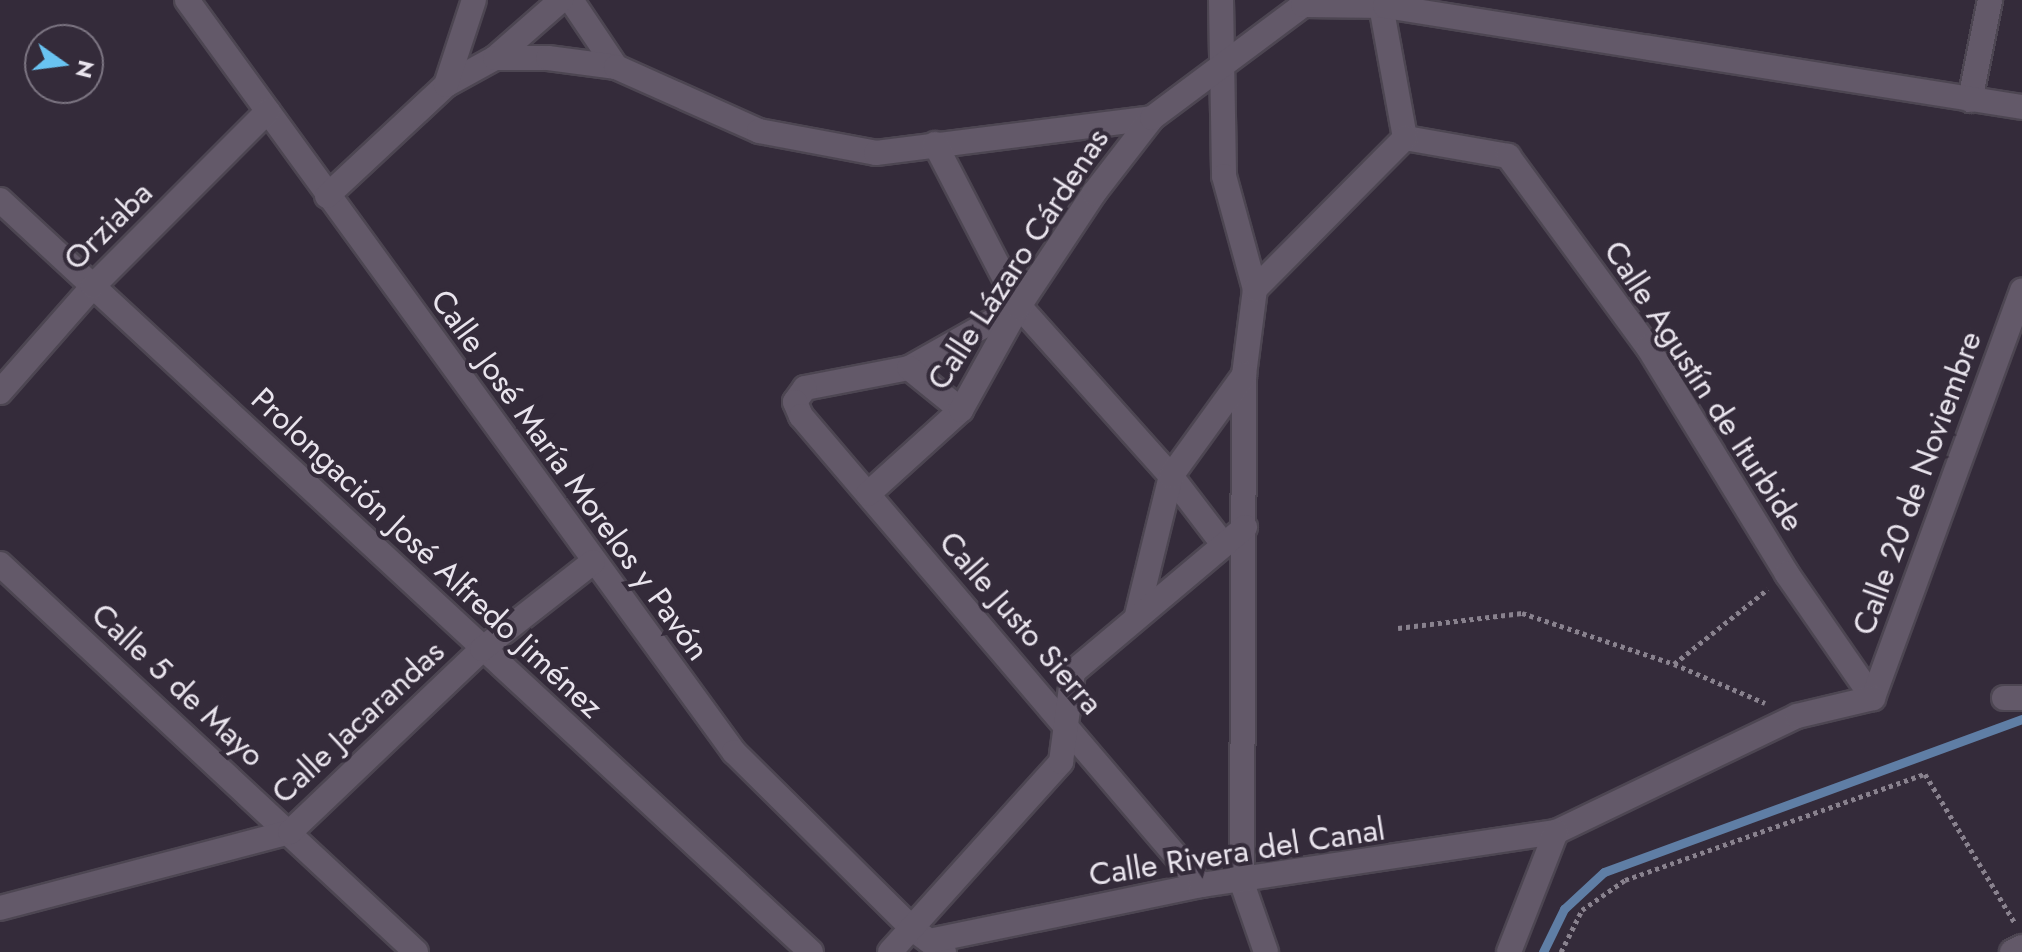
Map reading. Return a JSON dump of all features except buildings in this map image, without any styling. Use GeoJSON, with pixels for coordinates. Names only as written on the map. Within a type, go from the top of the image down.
{"type":"FeatureCollection","features":[{"type":"Feature","properties":{"kind":"street"},"geometry":{"type":"LineString","coordinates":[[446,85],[474,0]]}},
{"type":"Feature","properties":{"kind":"street"},"geometry":{"type":"LineString","coordinates":[[327,196],[446,85],[495,58],[561,0]]}},
{"type":"Feature","properties":{"kind":"street"},"geometry":{"type":"LineString","coordinates":[[571,0],[616,67]]}},
{"type":"Feature","properties":{"kind":"street"},"geometry":{"type":"LineString","coordinates":[[1221,0],[1224,176],[1255,289],[1244,375],[1242,883],[1266,952]]}},
{"type":"Feature","properties":{"kind":"street"},"geometry":{"type":"LineString","coordinates":[[1970,100],[1990,0]]}},
{"type":"Feature","properties":{"kind":"street","name":"Calle José María Morelos y Pavón"},"geometry":{"type":"LineString","coordinates":[[191,2],[327,196],[734,752],[929,941]]}},
{"type":"Feature","properties":{"kind":"street"},"geometry":{"type":"LineString","coordinates":[[1255,289],[1405,138],[1382,3]]}},
{"type":"Feature","properties":{"kind":"street","name":"Calle Lázaro Cárdenas"},"geometry":{"type":"LineString","coordinates":[[868,494],[961,410],[1019,306],[1094,193],[1152,118],[1303,5],[1382,3],[2022,107]]}},
{"type":"Feature","properties":{"kind":"street"},"geometry":{"type":"LineString","coordinates":[[495,58],[616,67],[759,131],[876,153],[1152,118]]}},
{"type":"Feature","properties":{"kind":"street","name":"Orziaba"},"geometry":{"type":"LineString","coordinates":[[0,392],[93,286],[268,111]]}},
{"type":"Feature","properties":{"kind":"street","name":"Calle Agustín de Iturbide"},"geometry":{"type":"LineString","coordinates":[[1405,138],[1508,156],[1648,347],[1787,574],[1873,698]]}},
{"type":"Feature","properties":{"kind":"street"},"geometry":{"type":"LineString","coordinates":[[935,144],[1019,306],[1171,476],[1223,544]]}},
{"type":"Feature","properties":{"kind":"street","name":"Prolongación José Alfredo Jiménez"},"geometry":{"type":"LineString","coordinates":[[0,200],[811,952]]}},
{"type":"Feature","properties":{"kind":"street","name":"Calle 20 de Noviembre"},"geometry":{"type":"LineString","coordinates":[[1873,698],[2022,290]]}},
{"type":"Feature","properties":{"kind":"street"},"geometry":{"type":"LineString","coordinates":[[961,410],[909,368],[1019,306]]}},
{"type":"Feature","properties":{"kind":"street","name":"Calle Justo Sierra"},"geometry":{"type":"LineString","coordinates":[[909,368],[805,388],[795,402],[868,494],[1201,885]]}},
{"type":"Feature","properties":{"kind":"street"},"geometry":{"type":"LineString","coordinates":[[1137,615],[1171,476],[1244,375]]}},
{"type":"Feature","properties":{"kind":"street"},"geometry":{"type":"LineString","coordinates":[[890,952],[929,941],[1061,762],[1073,672],[1245,527]]}},
{"type":"Feature","properties":{"kind":"street","name":"Calle Jacarandas"},"geometry":{"type":"LineString","coordinates":[[0,908],[290,832],[482,649],[593,562]]}},
{"type":"Feature","properties":{"kind":"street","name":"Calle 5 de Mayo"},"geometry":{"type":"LineString","coordinates":[[0,564],[416,952]]}},
{"type":"Feature","properties":{"kind":"street","name":"Calle Rivera del Canal"},"geometry":{"type":"LineString","coordinates":[[929,941],[1201,885],[1242,883],[1556,832],[1797,716],[1873,698]]}},
{"type":"Feature","properties":{"kind":"street"},"geometry":{"type":"LineString","coordinates":[[1509,952],[1556,832]]}},
{"type":"Feature","properties":{"kind":"street"},"geometry":{"type":"LineString","coordinates":[[2012,952],[2022,947]]}},
{"type":"Feature","properties":{"kind":"path"},"geometry":{"type":"LineString","coordinates":[[1674,664],[1787,574]]}},
{"type":"Feature","properties":{"kind":"path"},"geometry":{"type":"LineString","coordinates":[[1398,628],[1522,613],[1674,664],[1797,716]]}},
{"type":"Feature","properties":{"kind":"path"},"geometry":{"type":"LineString","coordinates":[[1561,952],[1582,910],[1625,880],[1925,774],[2022,936]]}},
{"type":"Feature","properties":{"kind":"waterway"},"geometry":{"type":"LineString","coordinates":[[1543,952],[1564,909],[1604,872],[2022,719]]}}]}
